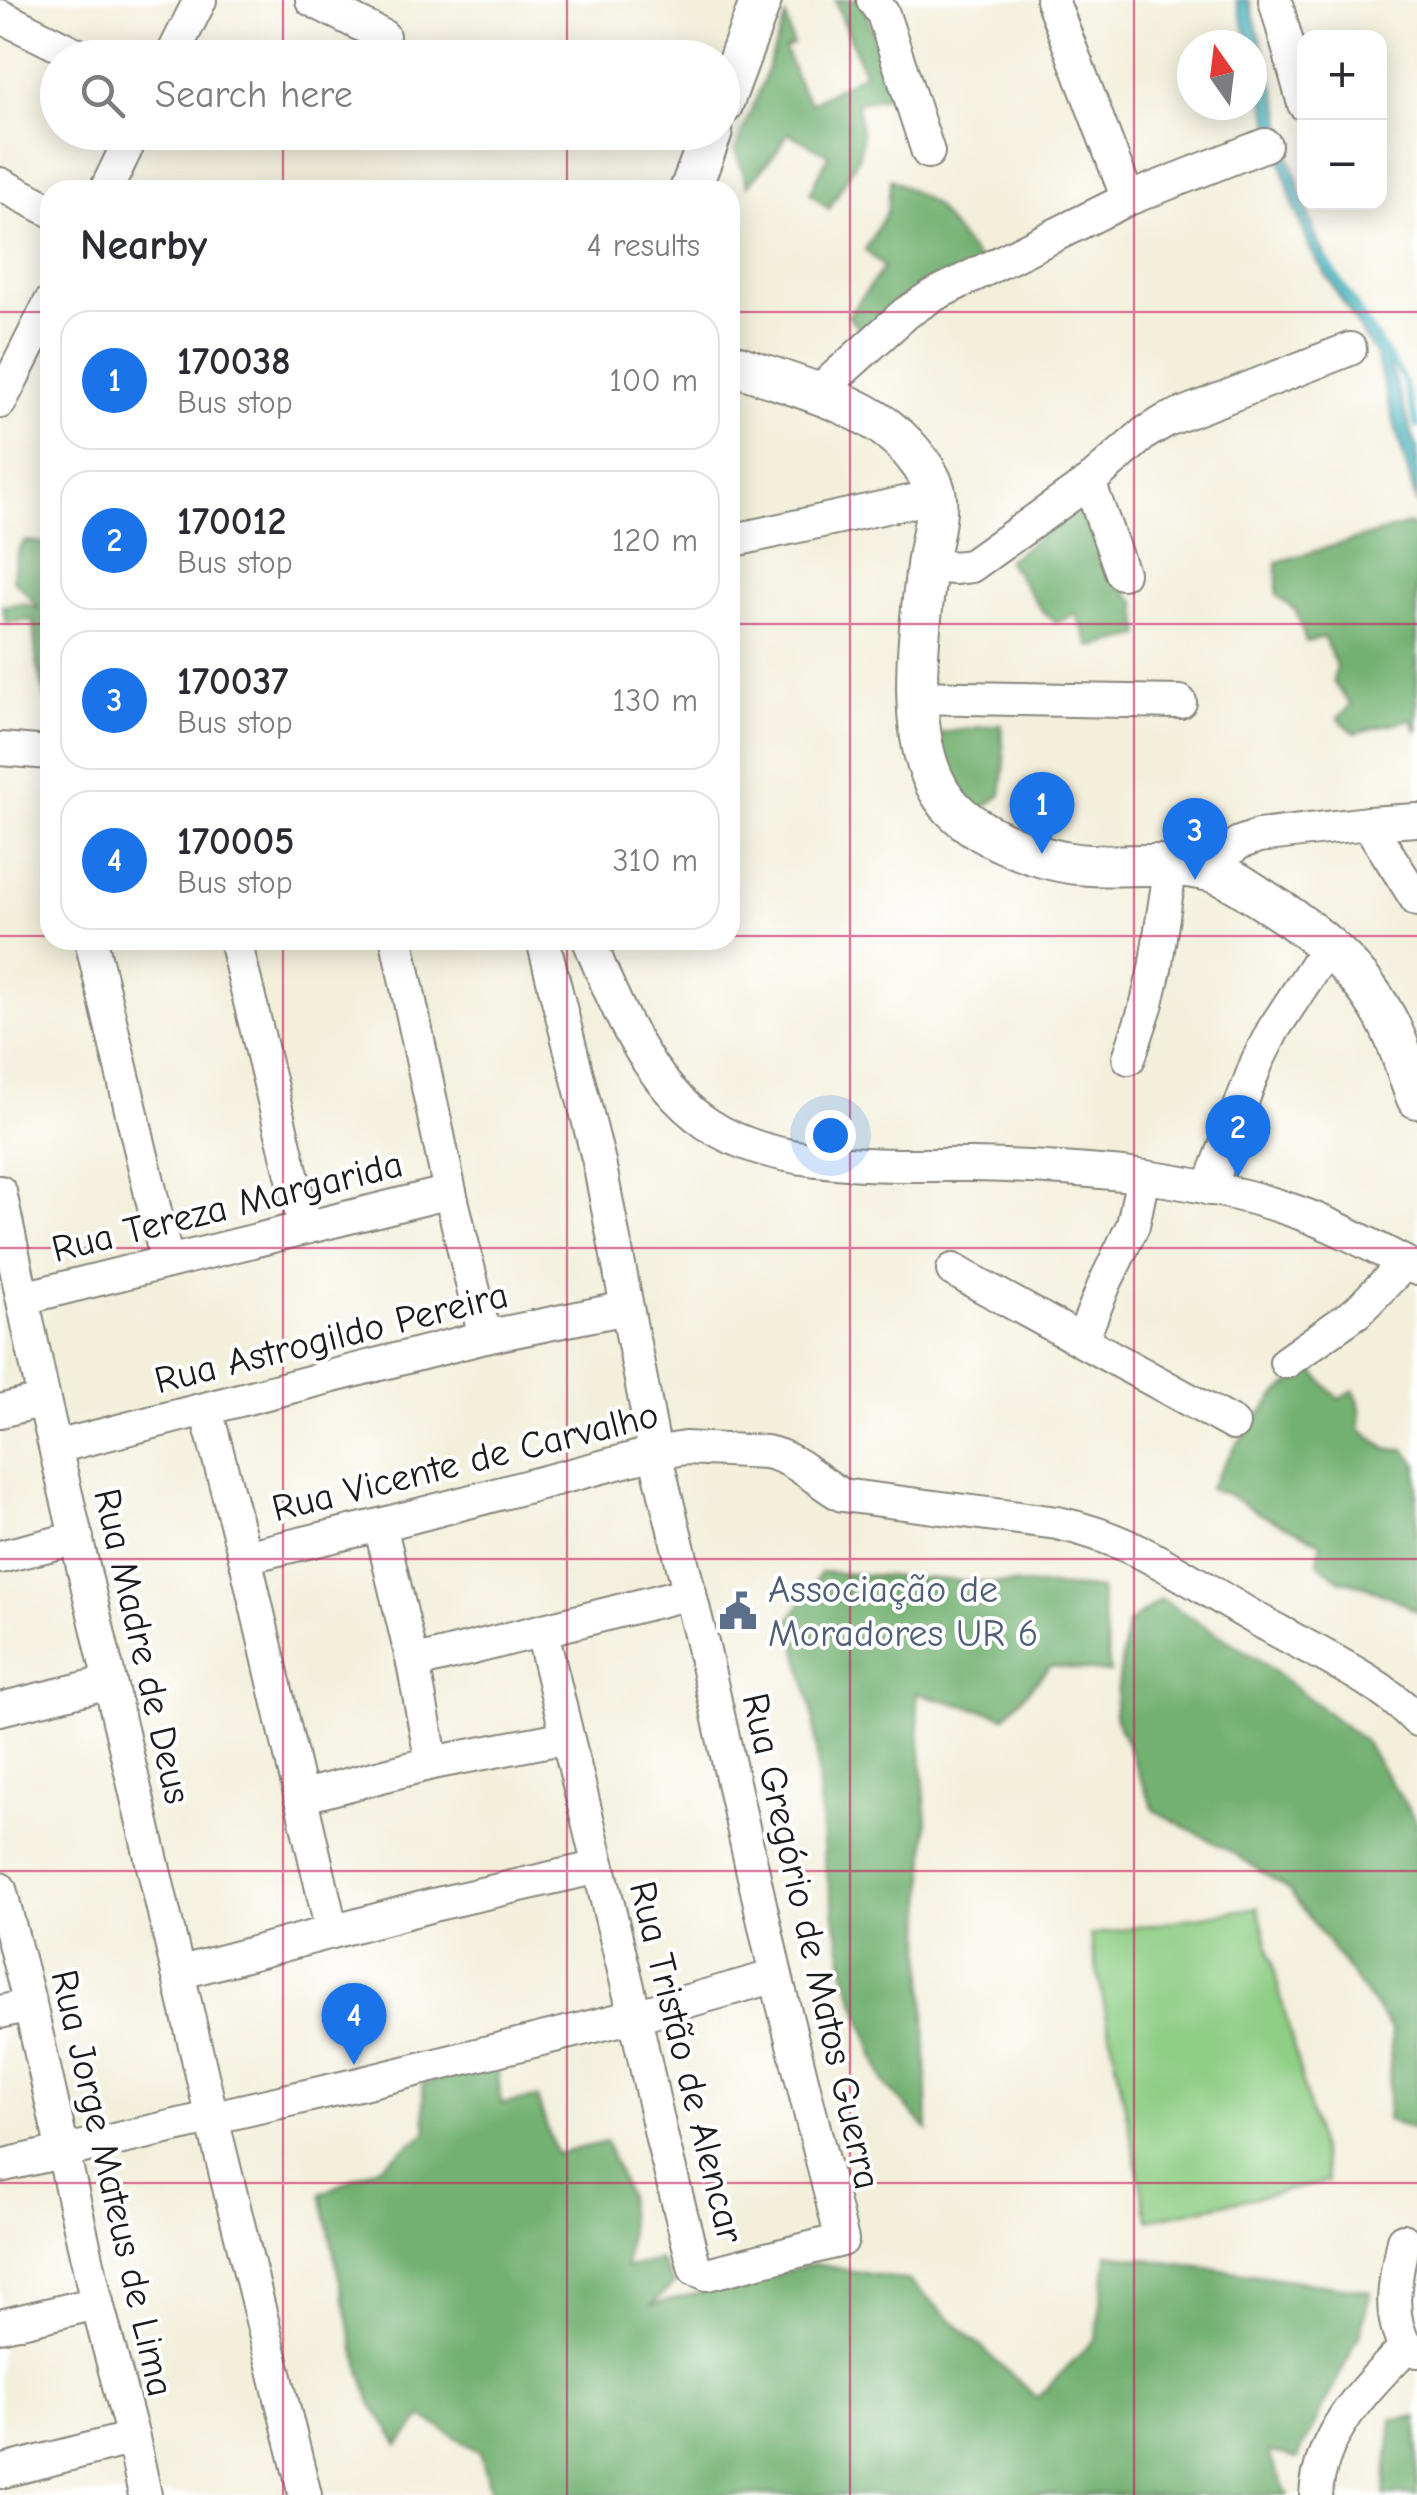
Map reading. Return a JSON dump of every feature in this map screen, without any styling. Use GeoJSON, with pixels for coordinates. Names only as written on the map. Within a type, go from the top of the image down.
{"type":"FeatureCollection","features":[{"type":"Feature","properties":{"kind":"main road"},"geometry":{"type":"LineString","coordinates":[[740,57],[761,0]]}},
{"type":"Feature","properties":{"kind":"main road"},"geometry":{"type":"LineString","coordinates":[[694,180],[705,150]]}},
{"type":"Feature","properties":{"kind":"main road"},"geometry":{"type":"LineString","coordinates":[[740,367],[856,410],[886,428],[912,450],[936,496],[916,697],[922,748],[936,788],[950,806],[973,825],[1028,852],[1086,865],[1171,864],[1215,872],[1279,909],[1312,931],[1346,962],[1371,993],[1396,1038],[1417,1098]]}},
{"type":"Feature","properties":{"kind":"street"},"geometry":{"type":"LineString","coordinates":[[180,40],[200,0]]}},
{"type":"Feature","properties":{"kind":"street"},"geometry":{"type":"LineString","coordinates":[[312,0],[383,36]]}},
{"type":"Feature","properties":{"kind":"street"},"geometry":{"type":"LineString","coordinates":[[874,0],[883,14],[928,152]]}},
{"type":"Feature","properties":{"kind":"street"},"geometry":{"type":"LineString","coordinates":[[1052,0],[1128,198]]}},
{"type":"Feature","properties":{"kind":"street"},"geometry":{"type":"LineString","coordinates":[[1275,0],[1297,79]]}},
{"type":"Feature","properties":{"kind":"street"},"geometry":{"type":"LineString","coordinates":[[0,16],[48,40]]}},
{"type":"Feature","properties":{"kind":"street"},"geometry":{"type":"LineString","coordinates":[[816,394],[906,313],[930,297],[1128,198],[1265,145]]}},
{"type":"Feature","properties":{"kind":"street"},"geometry":{"type":"LineString","coordinates":[[111,180],[125,150]]}},
{"type":"Feature","properties":{"kind":"street"},"geometry":{"type":"LineString","coordinates":[[0,184],[40,205]]}},
{"type":"Feature","properties":{"kind":"street"},"geometry":{"type":"LineString","coordinates":[[5,380],[40,320]]}},
{"type":"Feature","properties":{"kind":"street"},"geometry":{"type":"LineString","coordinates":[[927,566],[971,566],[1167,420],[1350,350]]}},
{"type":"Feature","properties":{"kind":"street"},"geometry":{"type":"LineString","coordinates":[[1088,482],[1122,573]]}},
{"type":"Feature","properties":{"kind":"street"},"geometry":{"type":"LineString","coordinates":[[740,539],[936,496]]}},
{"type":"Feature","properties":{"kind":"street"},"geometry":{"type":"LineString","coordinates":[[916,697],[1180,702]]}},
{"type":"Feature","properties":{"kind":"street"},"geometry":{"type":"LineString","coordinates":[[0,749],[40,756]]}},
{"type":"Feature","properties":{"kind":"street"},"geometry":{"type":"LineString","coordinates":[[1215,872],[1226,853],[1259,836],[1417,820]]}},
{"type":"Feature","properties":{"kind":"street"},"geometry":{"type":"LineString","coordinates":[[1368,823],[1417,900]]}},
{"type":"Feature","properties":{"kind":"street"},"geometry":{"type":"LineString","coordinates":[[1129,1058],[1147,1004],[1171,864]]}},
{"type":"Feature","properties":{"kind":"street"},"geometry":{"type":"LineString","coordinates":[[1209,1189],[1257,1062],[1273,1030],[1328,946]]}},
{"type":"Feature","properties":{"kind":"street"},"geometry":{"type":"LineString","coordinates":[[93,950],[167,1262]]}},
{"type":"Feature","properties":{"kind":"street"},"geometry":{"type":"LineString","coordinates":[[237,950],[306,1228]]}},
{"type":"Feature","properties":{"kind":"street"},"geometry":{"type":"LineString","coordinates":[[399,950],[485,1337]]}},
{"type":"Feature","properties":{"kind":"street","name":"Rua Gregório de Matos Guerra"},"geometry":{"type":"LineString","coordinates":[[546,950],[600,1162],[656,1453],[776,1976],[842,2240],[700,2273]]}},
{"type":"Feature","properties":{"kind":"street"},"geometry":{"type":"LineString","coordinates":[[593,950],[610,993],[647,1059],[686,1106],[706,1123],[734,1138],[808,1159],[868,1166],[1009,1166],[1142,1177],[1209,1189],[1291,1209],[1411,1266],[1357,1312],[1286,1362]]}},
{"type":"Feature","properties":{"kind":"street"},"geometry":{"type":"LineString","coordinates":[[1082,1340],[1132,1225],[1142,1177]]}},
{"type":"Feature","properties":{"kind":"street","name":"Rua Madre de Deus"},"geometry":{"type":"LineString","coordinates":[[0,1192],[8,1266],[23,1298],[212,2118],[305,2495]]}},
{"type":"Feature","properties":{"kind":"street","name":"Rua Tereza Margarida"},"geometry":{"type":"LineString","coordinates":[[23,1298],[450,1192]]}},
{"type":"Feature","properties":{"kind":"street"},"geometry":{"type":"LineString","coordinates":[[954,1270],[1233,1424]]}},
{"type":"Feature","properties":{"kind":"street","name":"Rua Astrogildo Pereira"},"geometry":{"type":"LineString","coordinates":[[56,1447],[485,1337],[626,1308]]}},
{"type":"Feature","properties":{"kind":"street"},"geometry":{"type":"LineString","coordinates":[[0,1410],[44,1400]]}},
{"type":"Feature","properties":{"kind":"street"},"geometry":{"type":"LineString","coordinates":[[206,1410],[245,1557],[332,1932]]}},
{"type":"Feature","properties":{"kind":"street","name":"Rua Vicente de Carvalho"},"geometry":{"type":"LineString","coordinates":[[245,1557],[656,1453],[684,1448],[766,1452],[793,1461],[842,1495],[1089,1529],[1151,1555],[1249,1615],[1350,1668],[1417,1720]]}},
{"type":"Feature","properties":{"kind":"street"},"geometry":{"type":"LineString","coordinates":[[380,1525],[432,1763]]}},
{"type":"Feature","properties":{"kind":"street"},"geometry":{"type":"LineString","coordinates":[[0,1558],[77,1538]]}},
{"type":"Feature","properties":{"kind":"street"},"geometry":{"type":"LineString","coordinates":[[413,1663],[690,1593]]}},
{"type":"Feature","properties":{"kind":"street","name":"Rua Tristão de Alencar"},"geometry":{"type":"LineString","coordinates":[[542,1632],[636,2016],[662,2139],[693,2262],[700,2273]]}},
{"type":"Feature","properties":{"kind":"street"},"geometry":{"type":"LineString","coordinates":[[0,1709],[110,1682]]}},
{"type":"Feature","properties":{"kind":"street"},"geometry":{"type":"LineString","coordinates":[[300,1796],[432,1763],[567,1736]]}},
{"type":"Feature","properties":{"kind":"street"},"geometry":{"type":"LineString","coordinates":[[178,1973],[433,1905],[599,1867]]}},
{"type":"Feature","properties":{"kind":"street","name":"Rua Jorge Mateus de Lima"},"geometry":{"type":"LineString","coordinates":[[0,1889],[15,2009],[63,2150],[145,2495]]}},
{"type":"Feature","properties":{"kind":"street"},"geometry":{"type":"LineString","coordinates":[[0,2166],[359,2084],[636,2016],[776,1976]]}},
{"type":"Feature","properties":{"kind":"street"},"geometry":{"type":"LineString","coordinates":[[1316,2495],[1320,2466],[1336,2427],[1366,2388],[1412,2349],[1400,2336],[1394,2309],[1404,2240]]}},
{"type":"Feature","properties":{"kind":"street"},"geometry":{"type":"LineString","coordinates":[[0,2326],[97,2303]]}},
{"type":"Feature","properties":{"kind":"street"},"geometry":{"type":"LineString","coordinates":[[0,2472],[133,2438]]}},
{"type":"Feature","properties":{"kind":"green space"},"geometry":{"type":"Polygon","coordinates":[[[835,0],[861,0],[898,95],[857,102],[862,139],[858,158],[829,209],[810,193],[829,155],[788,133],[748,186],[735,150],[740,150],[740,138],[786,17],[793,45],[785,49],[811,103],[864,73],[835,0]]]}},
{"type":"Feature","properties":{"kind":"green space"},"geometry":{"type":"Polygon","coordinates":[[[891,179],[932,203],[983,266],[825,377],[859,328],[848,316],[884,267],[865,250],[887,211],[891,179]]]}},
{"type":"Feature","properties":{"kind":"green space"},"geometry":{"type":"Polygon","coordinates":[[[1078,510],[1120,585],[1136,602],[1141,636],[1091,647],[1076,615],[1056,622],[1042,611],[1007,560],[1078,510]]]}},
{"type":"Feature","properties":{"kind":"green space"},"geometry":{"type":"Polygon","coordinates":[[[1409,524],[1417,530],[1417,732],[1411,719],[1354,733],[1338,718],[1351,705],[1333,682],[1336,665],[1323,637],[1306,642],[1296,611],[1277,595],[1277,562],[1409,524]]]}},
{"type":"Feature","properties":{"kind":"green space"},"geometry":{"type":"Polygon","coordinates":[[[25,541],[40,543],[40,677],[33,620],[6,623],[2,606],[23,603],[38,608],[13,580],[19,550],[25,541]]]}},
{"type":"Feature","properties":{"kind":"green space"},"geometry":{"type":"Polygon","coordinates":[[[1001,724],[1005,764],[1001,795],[967,819],[936,752],[941,733],[1001,724]]]}},
{"type":"Feature","properties":{"kind":"green space"},"geometry":{"type":"Polygon","coordinates":[[[1310,1368],[1339,1399],[1354,1390],[1360,1409],[1360,1429],[1388,1450],[1405,1449],[1417,1464],[1417,1612],[1365,1586],[1339,1580],[1318,1563],[1321,1542],[1227,1494],[1209,1489],[1236,1445],[1274,1397],[1310,1368]]]}},
{"type":"Feature","properties":{"kind":"green space"},"geometry":{"type":"Polygon","coordinates":[[[821,1572],[1100,1589],[1110,1673],[1050,1666],[1005,1716],[916,1693],[927,1822],[923,1938],[928,2130],[884,2083],[846,1975],[824,1858],[814,1718],[790,1620],[821,1572]]]}},
{"type":"Feature","properties":{"kind":"green space"},"geometry":{"type":"Polygon","coordinates":[[[1161,1599],[1258,1659],[1364,1741],[1417,1822],[1417,2131],[1387,2120],[1392,2030],[1289,1890],[1233,1853],[1154,1810],[1114,1714],[1127,1624],[1161,1599]]]}},
{"type":"Feature","properties":{"kind":"green space"},"geometry":{"type":"Polygon","coordinates":[[[1258,1907],[1328,2182],[1148,2220],[1090,1935],[1258,1907]]]}},
{"type":"Feature","properties":{"kind":"green space"},"geometry":{"type":"Polygon","coordinates":[[[497,2063],[501,2104],[537,2098],[556,2154],[606,2142],[627,2194],[629,2233],[625,2268],[660,2260],[674,2284],[651,2305],[815,2264],[909,2281],[1037,2398],[1096,2338],[1108,2254],[1371,2291],[1359,2336],[1297,2459],[1267,2451],[1288,2495],[492,2495],[480,2452],[423,2417],[399,2445],[371,2403],[355,2350],[321,2194],[382,2165],[427,2132],[422,2085],[497,2063]]]}},
{"type":"Feature","properties":{"kind":"green space"},"geometry":{"type":"Polygon","coordinates":[[[1417,2417],[1417,2495],[1384,2495],[1392,2419],[1417,2417]]]}},
{"type":"Feature","properties":{"kind":"water"},"geometry":{"type":"Polygon","coordinates":[[[1236,0],[1249,0],[1258,30],[1245,30],[1236,0]]]}},
{"type":"Feature","properties":{"kind":"water"},"geometry":{"type":"Polygon","coordinates":[[[1267,62],[1297,179],[1297,210],[1307,210],[1317,239],[1341,284],[1384,348],[1417,448],[1417,505],[1375,354],[1311,251],[1293,204],[1267,111],[1267,62]]]}},
{"type":"Feature","properties":{"kind":"waterway"},"geometry":{"type":"LineString","coordinates":[[1327,261],[1403,379],[1417,426]]}},
{"type":"Feature","properties":{"kind":"place","name":"170038"},"geometry":{"type":"Point","coordinates":[1042,854]}},
{"type":"Feature","properties":{"kind":"place","name":"170037"},"geometry":{"type":"Point","coordinates":[1195,880]}},
{"type":"Feature","properties":{"kind":"place","name":"170012"},"geometry":{"type":"Point","coordinates":[1238,1177]}},
{"type":"Feature","properties":{"kind":"place","name":"Associação de Moradores UR 6"},"geometry":{"type":"Point","coordinates":[738,1611]}},
{"type":"Feature","properties":{"kind":"place","name":"170005"},"geometry":{"type":"Point","coordinates":[354,2065]}}]}
